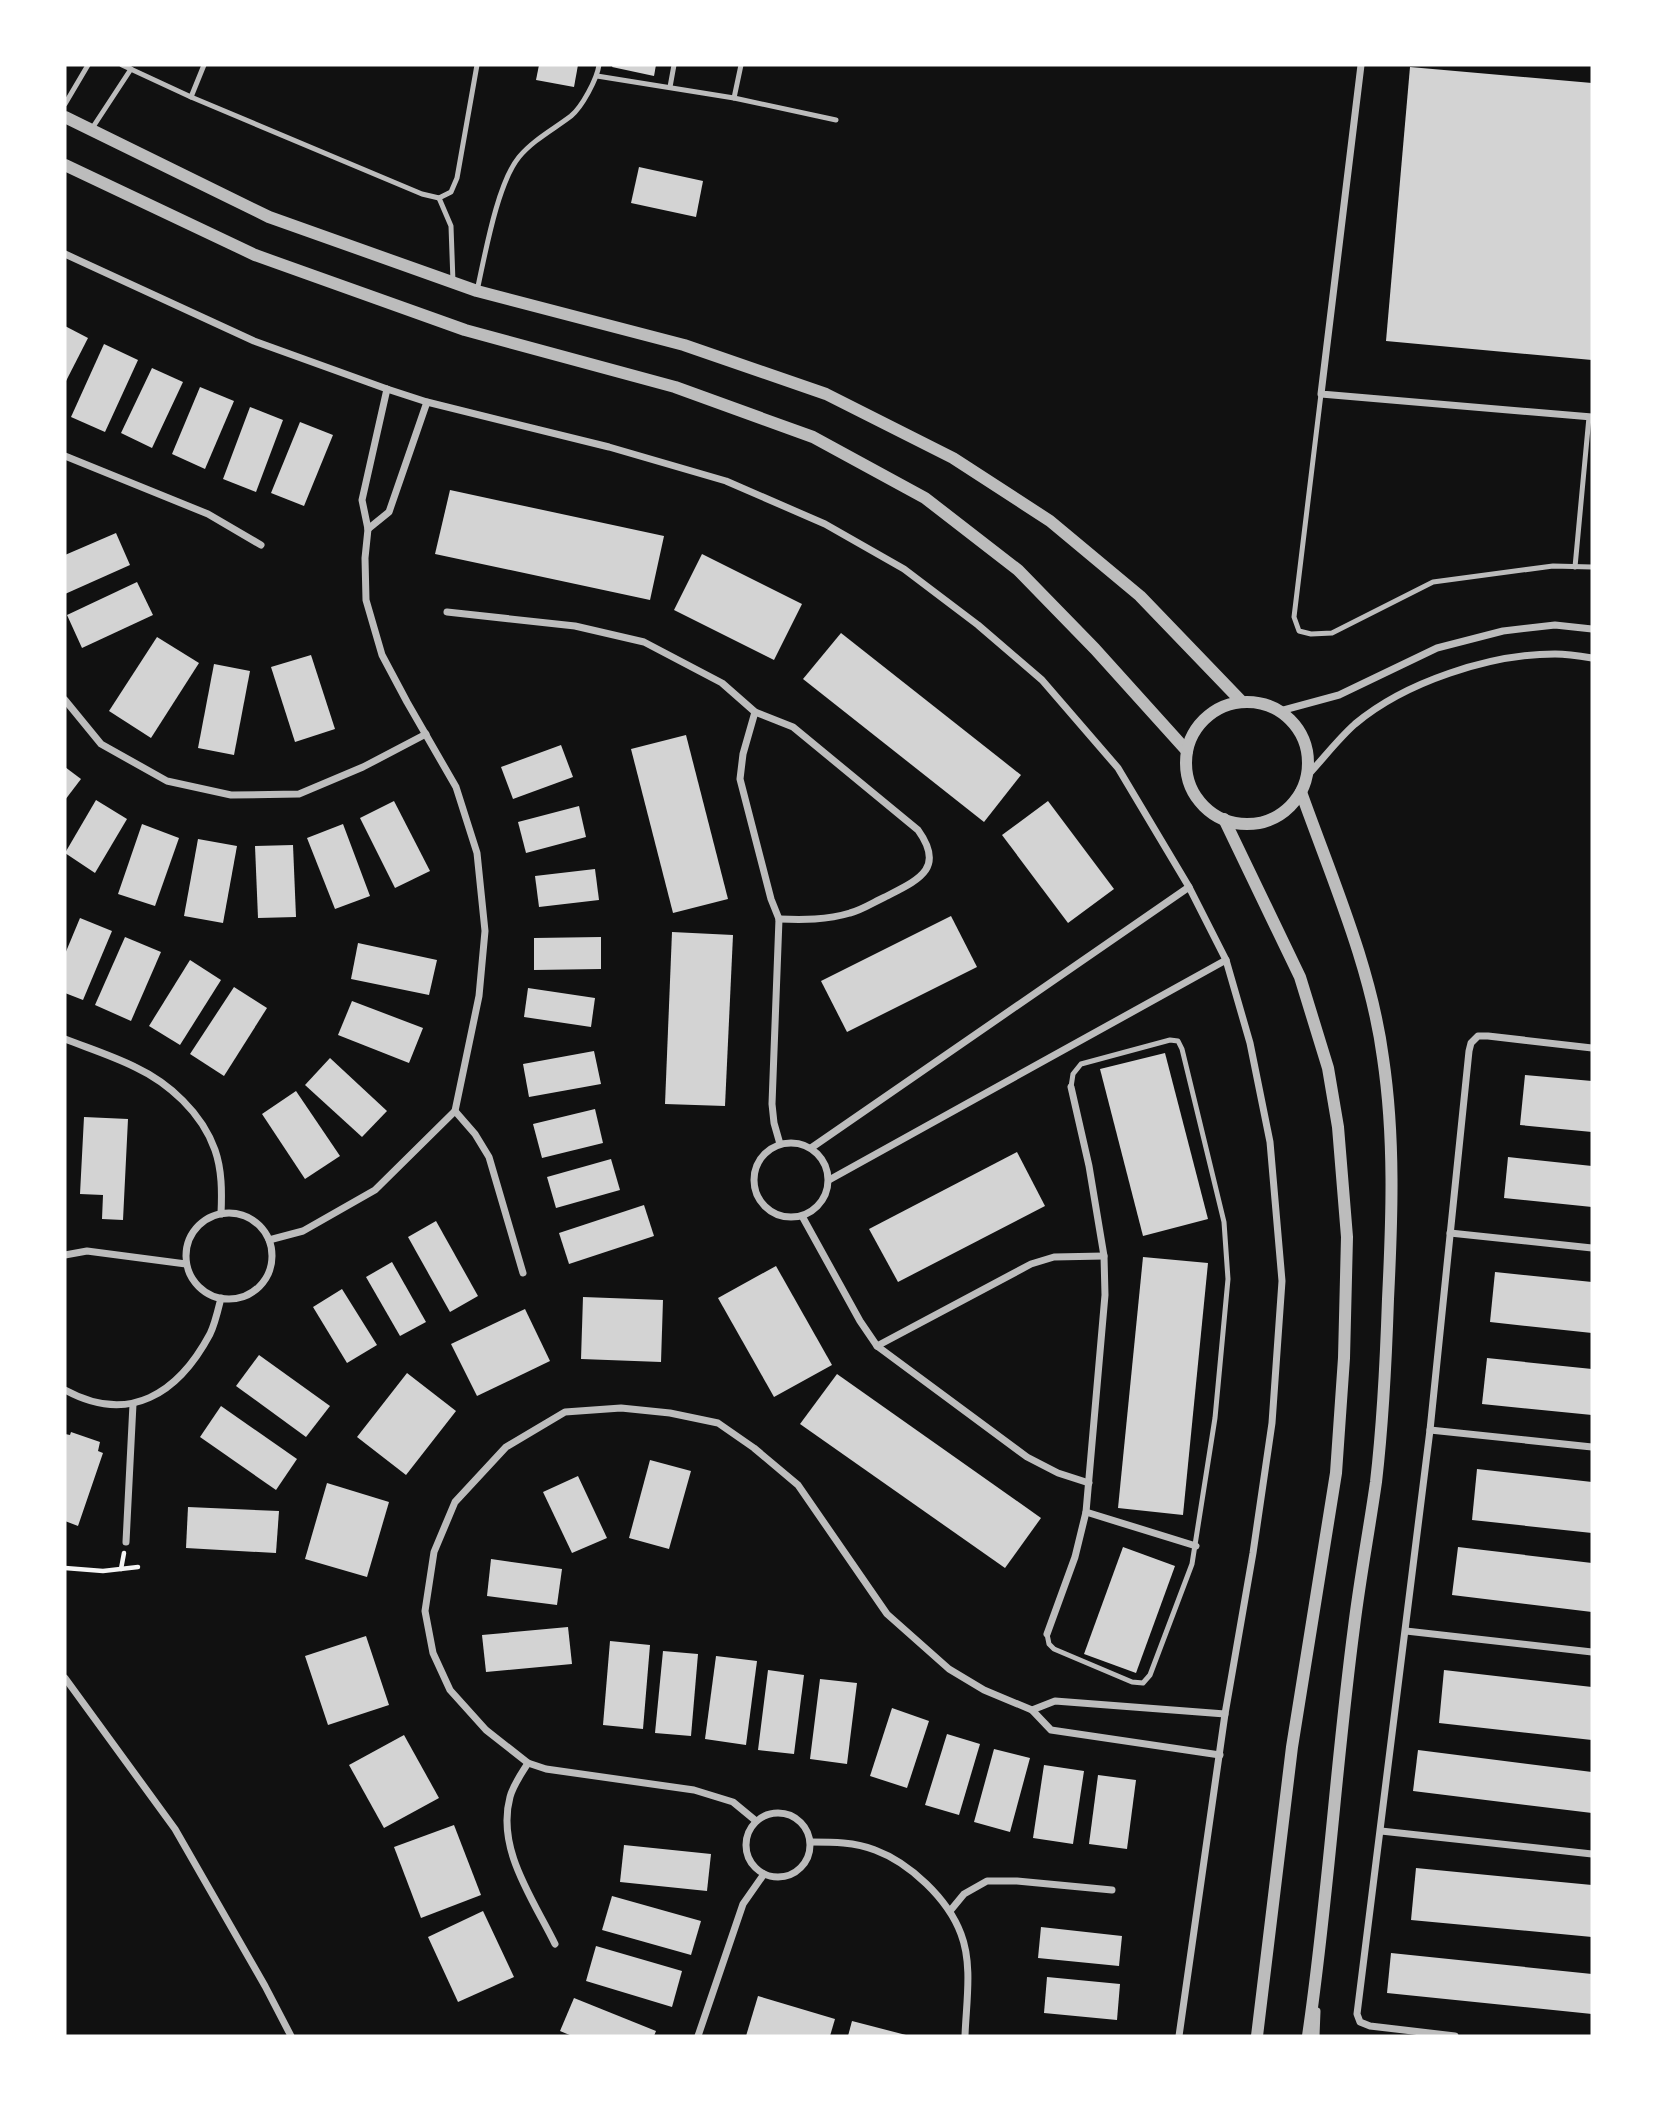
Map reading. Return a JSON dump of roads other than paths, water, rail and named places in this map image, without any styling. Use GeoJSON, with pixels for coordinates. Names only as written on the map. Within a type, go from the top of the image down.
{"type":"FeatureCollection","features":[{"type":"Feature","properties":{"kind":"street"},"geometry":{"type":"LineString","coordinates":[[1361,65],[1321,394],[1590,417]]}},
{"type":"Feature","properties":{"kind":"street"},"geometry":{"type":"LineString","coordinates":[[65,117],[270,218],[477,291],[684,345],[826,394],[953,458],[1050,521],[1140,596],[1242,702]]}},
{"type":"Feature","properties":{"kind":"street"},"geometry":{"type":"LineString","coordinates":[[65,165],[255,255],[465,330],[675,387],[813,438],[925,498],[1018,570],[1095,649],[1187,751]]}},
{"type":"Feature","properties":{"kind":"street"},"geometry":{"type":"LineString","coordinates":[[65,254],[254,341],[387,389],[427,402],[609,447],[726,481],[825,524],[904,569],[978,625],[1042,680],[1118,768],[1189,887],[1226,960],[1251,1043],[1270,1142],[1282,1280],[1272,1423],[1254,1553],[1225,1714],[1179,2036]]}},
{"type":"Feature","properties":{"kind":"street"},"geometry":{"type":"LineString","coordinates":[[269,1240],[303,1231],[375,1190],[455,1111],[479,996],[485,931],[477,853],[456,787],[382,655],[366,600],[365,558],[368,529],[362,500],[387,389]]}},
{"type":"Feature","properties":{"kind":"street"},"geometry":{"type":"LineString","coordinates":[[368,529],[389,512],[427,402]]}},
{"type":"Feature","properties":{"kind":"street"},"geometry":{"type":"LineString","coordinates":[[65,456],[208,514],[261,545]]}},
{"type":"Feature","properties":{"kind":"street"},"geometry":{"type":"LineString","coordinates":[[447,612],[575,626],[644,642],[722,683],[755,712],[793,727],[918,830],[928,844],[930,859],[924,874],[908,885],[852,913],[809,920],[779,919]]}},
{"type":"Feature","properties":{"kind":"street"},"geometry":{"type":"LineString","coordinates":[[1280,711],[1339,695],[1437,648],[1503,631],[1555,625],[1592,629]]}},
{"type":"Feature","properties":{"kind":"street"},"geometry":{"type":"LineString","coordinates":[[1307,776],[1355,724],[1394,698],[1446,674],[1507,658],[1556,654],[1592,658]]}},
{"type":"Feature","properties":{"kind":"street"},"geometry":{"type":"LineString","coordinates":[[65,700],[101,744],[167,781],[231,794],[299,794],[363,767],[426,734]]}},
{"type":"Feature","properties":{"kind":"street"},"geometry":{"type":"LineString","coordinates":[[1242,702],[1261,703],[1280,711],[1294,724],[1304,740],[1308,758],[1307,776],[1301,792],[1291,806],[1277,816],[1261,822],[1241,824],[1224,819],[1206,808],[1193,792],[1187,772],[1187,751],[1194,733],[1206,718],[1223,707],[1242,702]]}},
{"type":"Feature","properties":{"kind":"street"},"geometry":{"type":"LineString","coordinates":[[755,712],[743,754],[740,779],[771,899],[779,919],[772,1104],[780,1144]]}},
{"type":"Feature","properties":{"kind":"street"},"geometry":{"type":"LineString","coordinates":[[1301,792],[1361,959],[1383,1055],[1391,1124],[1390,1254],[1376,1480],[1352,1638],[1328,1848],[1316,2036]]}},
{"type":"Feature","properties":{"kind":"street"},"geometry":{"type":"LineString","coordinates":[[1224,819],[1300,977],[1328,1068],[1338,1127],[1347,1237],[1344,1358],[1336,1473],[1292,1747],[1257,2036]]}},
{"type":"Feature","properties":{"kind":"street"},"geometry":{"type":"LineString","coordinates":[[811,1148],[1189,887]]}},
{"type":"Feature","properties":{"kind":"street"},"geometry":{"type":"LineString","coordinates":[[829,1180],[1226,960]]}},
{"type":"Feature","properties":{"kind":"street"},"geometry":{"type":"LineString","coordinates":[[1455,2036],[1370,2026],[1360,2022],[1357,2014],[1430,1430],[1469,1051],[1471,1043],[1478,1036],[1592,1048]]}},
{"type":"Feature","properties":{"kind":"street"},"geometry":{"type":"LineString","coordinates":[[65,1039],[135,1067],[170,1089],[192,1112],[200,1121],[215,1150],[222,1186],[221,1213]]}},
{"type":"Feature","properties":{"kind":"street"},"geometry":{"type":"LineString","coordinates":[[1047,1634],[1075,1557],[1086,1512],[1105,1295],[1104,1256],[1089,1166],[1071,1087]]}},
{"type":"Feature","properties":{"kind":"street"},"geometry":{"type":"LineString","coordinates":[[455,1111],[475,1134],[489,1157],[523,1273]]}},
{"type":"Feature","properties":{"kind":"street"},"geometry":{"type":"LineString","coordinates":[[780,1144],[801,1144],[811,1148],[826,1168],[829,1180],[827,1192],[813,1211],[802,1216],[779,1216],[768,1210],[755,1191],[755,1168],[769,1150],[780,1144]]}},
{"type":"Feature","properties":{"kind":"street"},"geometry":{"type":"LineString","coordinates":[[221,1213],[240,1214],[258,1224],[269,1240],[272,1258],[268,1275],[256,1289],[240,1297],[221,1298],[205,1292],[193,1280],[186,1264],[186,1247],[193,1231],[205,1219],[221,1213]]}},
{"type":"Feature","properties":{"kind":"street"},"geometry":{"type":"LineString","coordinates":[[802,1216],[860,1321],[877,1346],[1027,1457],[1058,1473],[1089,1483]]}},
{"type":"Feature","properties":{"kind":"street"},"geometry":{"type":"LineString","coordinates":[[1450,1233],[1592,1248]]}},
{"type":"Feature","properties":{"kind":"street"},"geometry":{"type":"LineString","coordinates":[[65,1255],[87,1251],[186,1264]]}},
{"type":"Feature","properties":{"kind":"street"},"geometry":{"type":"LineString","coordinates":[[877,1346],[1031,1264],[1054,1257],[1104,1256]]}},
{"type":"Feature","properties":{"kind":"street"},"geometry":{"type":"LineString","coordinates":[[65,1390],[82,1399],[109,1405],[133,1404],[154,1395],[177,1381],[211,1332],[221,1298]]}},
{"type":"Feature","properties":{"kind":"street"},"geometry":{"type":"LineString","coordinates":[[126,1542],[133,1404]]}},
{"type":"Feature","properties":{"kind":"street"},"geometry":{"type":"LineString","coordinates":[[756,1821],[733,1802],[694,1790],[546,1769],[528,1763],[486,1730],[450,1690],[433,1653],[425,1611],[434,1552],[455,1502],[506,1447],[565,1412],[621,1408],[670,1413],[718,1423],[754,1448],[798,1485],[887,1614],[949,1670],[984,1690],[1032,1710],[1051,1730],[1220,1755]]}},
{"type":"Feature","properties":{"kind":"street"},"geometry":{"type":"LineString","coordinates":[[1430,1430],[1592,1447]]}},
{"type":"Feature","properties":{"kind":"street"},"geometry":{"type":"LineString","coordinates":[[1086,1512],[1196,1546]]}},
{"type":"Feature","properties":{"kind":"street"},"geometry":{"type":"LineString","coordinates":[[1406,1631],[1592,1652]]}},
{"type":"Feature","properties":{"kind":"street"},"geometry":{"type":"LineString","coordinates":[[65,1678],[175,1829],[291,2036]]}},
{"type":"Feature","properties":{"kind":"street"},"geometry":{"type":"LineString","coordinates":[[1032,1710],[1055,1701],[1225,1714]]}},
{"type":"Feature","properties":{"kind":"street"},"geometry":{"type":"LineString","coordinates":[[528,1763],[510,1795],[505,1833],[516,1867],[555,1944]]}},
{"type":"Feature","properties":{"kind":"street"},"geometry":{"type":"LineString","coordinates":[[785,1813],[803,1824],[811,1842],[810,1854],[805,1864],[786,1877],[764,1874],[755,1868],[746,1849],[750,1829],[756,1821],[765,1815],[785,1813]]}},
{"type":"Feature","properties":{"kind":"street"},"geometry":{"type":"LineString","coordinates":[[1381,1831],[1592,1854]]}},
{"type":"Feature","properties":{"kind":"street"},"geometry":{"type":"LineString","coordinates":[[811,1842],[835,1842],[875,1850],[908,1870],[934,1891],[950,1911],[962,1936],[968,1978],[965,2036]]}},
{"type":"Feature","properties":{"kind":"street"},"geometry":{"type":"LineString","coordinates":[[698,2036],[743,1904],[764,1874]]}},
{"type":"Feature","properties":{"kind":"street"},"geometry":{"type":"LineString","coordinates":[[950,1911],[964,1894],[987,1881],[1017,1881],[1112,1890]]}},
{"type":"Feature","properties":{"kind":"street"},"geometry":{"type":"LineString","coordinates":[[1308,2036],[1319,1962]]}},
{"type":"Feature","properties":{"kind":"lane"},"geometry":{"type":"LineString","coordinates":[[65,104],[88,65]]}},
{"type":"Feature","properties":{"kind":"lane"},"geometry":{"type":"LineString","coordinates":[[122,65],[191,97],[422,194],[439,198],[451,192],[457,178],[477,65]]}},
{"type":"Feature","properties":{"kind":"lane"},"geometry":{"type":"LineString","coordinates":[[191,97],[204,65]]}},
{"type":"Feature","properties":{"kind":"lane"},"geometry":{"type":"LineString","coordinates":[[477,291],[503,189],[519,157],[573,114],[597,76],[599,65]]}},
{"type":"Feature","properties":{"kind":"lane"},"geometry":{"type":"LineString","coordinates":[[670,87],[674,65]]}},
{"type":"Feature","properties":{"kind":"lane"},"geometry":{"type":"LineString","coordinates":[[734,98],[741,65]]}},
{"type":"Feature","properties":{"kind":"lane"},"geometry":{"type":"LineString","coordinates":[[91,130],[131,69]]}},
{"type":"Feature","properties":{"kind":"lane"},"geometry":{"type":"LineString","coordinates":[[597,76],[734,98],[836,120]]}},
{"type":"Feature","properties":{"kind":"lane"},"geometry":{"type":"LineString","coordinates":[[439,198],[451,226],[453,282]]}},
{"type":"Feature","properties":{"kind":"lane"},"geometry":{"type":"LineString","coordinates":[[1321,394],[1294,617],[1299,631],[1311,634],[1332,633],[1433,582],[1553,566],[1592,567]]}},
{"type":"Feature","properties":{"kind":"lane"},"geometry":{"type":"LineString","coordinates":[[1575,567],[1590,417]]}},
{"type":"Feature","properties":{"kind":"lane"},"geometry":{"type":"LineString","coordinates":[[1047,1634],[1049,1644],[1054,1649],[1132,1682],[1143,1683],[1150,1675],[1182,1593],[1196,1546],[1214,1418],[1228,1279],[1224,1222],[1178,1041],[1170,1040],[1082,1065],[1073,1074],[1071,1087]]}}]}
